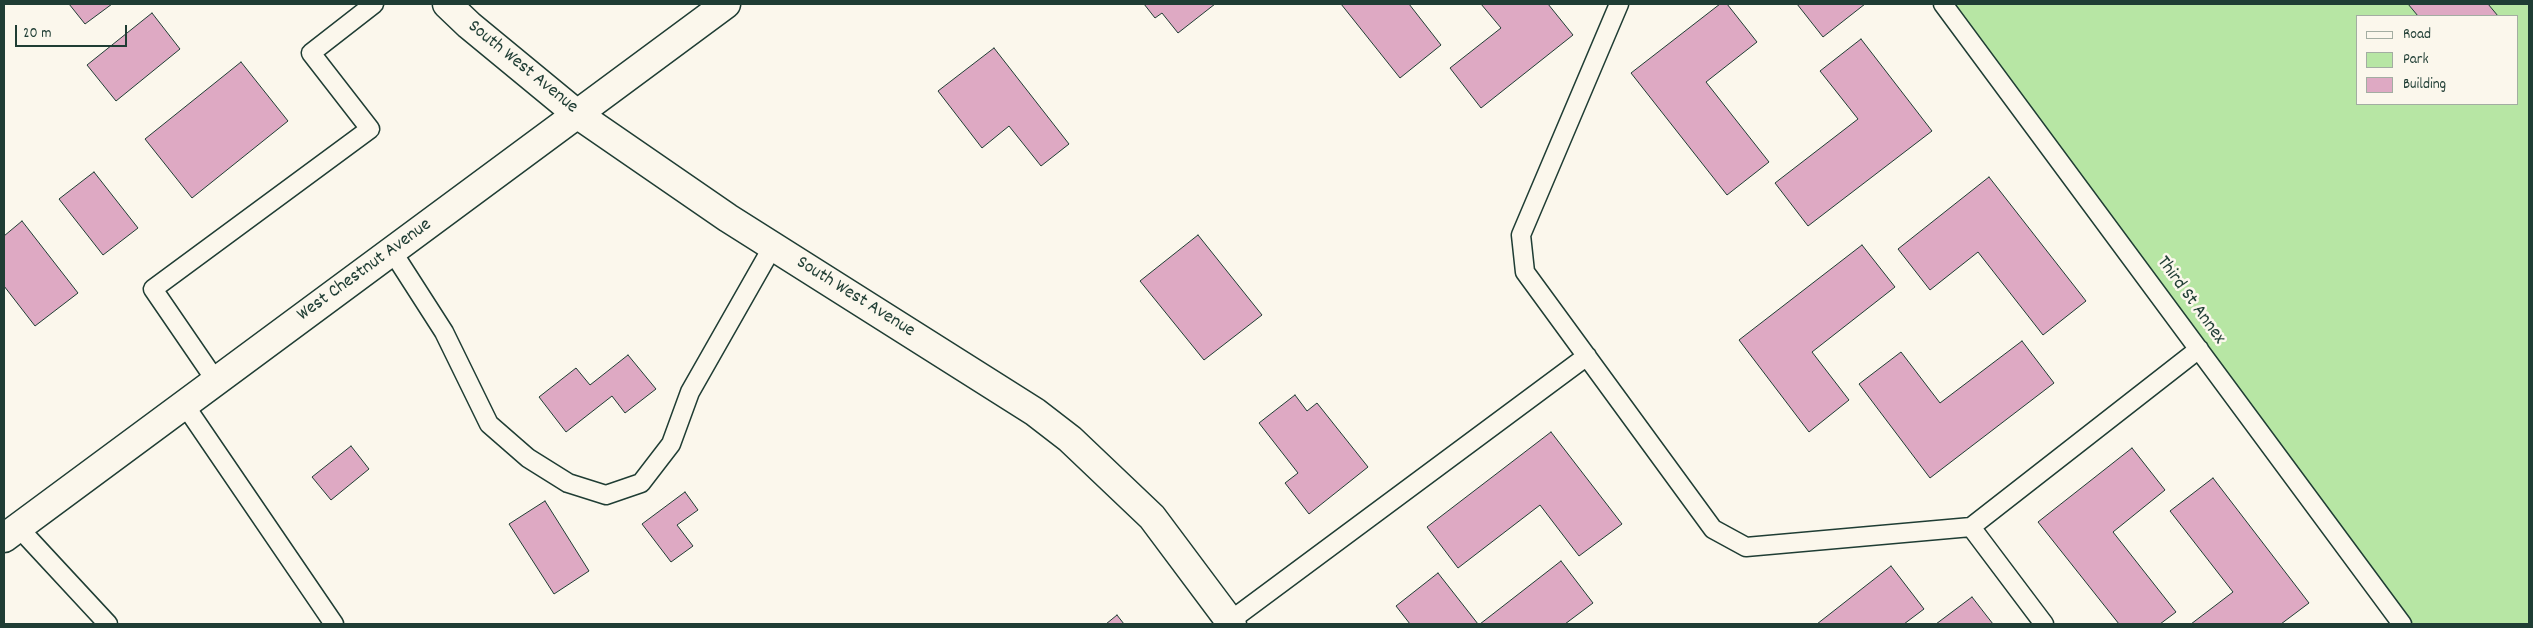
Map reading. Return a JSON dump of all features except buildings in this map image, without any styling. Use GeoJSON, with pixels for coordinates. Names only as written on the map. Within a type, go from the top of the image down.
{"type":"FeatureCollection","features":[{"type":"Feature","properties":{"kind":"street","name":"South West Avenue"},"geometry":{"type":"LineString","coordinates":[[447,4],[469,25],[577,114],[773,246],[1035,412],[1070,439],[1152,517],[1231,623]]}},
{"type":"Feature","properties":{"kind":"street","name":"West Chestnut Avenue"},"geometry":{"type":"LineString","coordinates":[[11,532],[726,4]]}},
{"type":"Feature","properties":{"kind":"lane"},"geometry":{"type":"LineString","coordinates":[[216,381],[153,289],[370,129],[312,53],[374,4]]}},
{"type":"Feature","properties":{"kind":"lane"},"geometry":{"type":"LineString","coordinates":[[1619,4],[1521,234],[1525,272],[1713,529],[1746,547],[1971,527],[2199,349]]}},
{"type":"Feature","properties":{"kind":"lane","name":"Third St Annex"},"geometry":{"type":"LineString","coordinates":[[1944,4],[2402,624]]}},
{"type":"Feature","properties":{"kind":"lane"},"geometry":{"type":"LineString","coordinates":[[392,251],[444,332],[488,424],[528,458],[568,483],[606,495],[642,483],[671,444],[690,392],[773,246]]}},
{"type":"Feature","properties":{"kind":"lane"},"geometry":{"type":"LineString","coordinates":[[1231,623],[1587,356]]}},
{"type":"Feature","properties":{"kind":"lane"},"geometry":{"type":"LineString","coordinates":[[184,404],[334,624]]}},
{"type":"Feature","properties":{"kind":"lane"},"geometry":{"type":"LineString","coordinates":[[1971,527],[2044,624]]}},
{"type":"Feature","properties":{"kind":"lane"},"geometry":{"type":"LineString","coordinates":[[11,532],[108,624]]}},
{"type":"Feature","properties":{"kind":"green space"},"geometry":{"type":"Polygon","coordinates":[[[1946,4],[2529,4],[2529,624],[2407,624],[1946,4]]]}}]}
